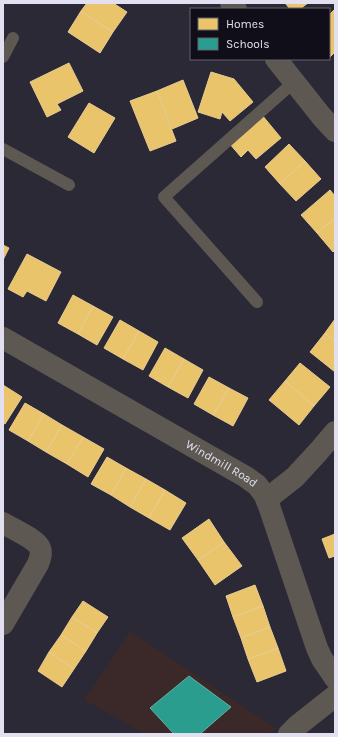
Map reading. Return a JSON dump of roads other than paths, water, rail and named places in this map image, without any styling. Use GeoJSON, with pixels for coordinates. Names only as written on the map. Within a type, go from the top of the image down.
{"type":"FeatureCollection","features":[{"type":"Feature","properties":{"kind":"street"},"geometry":{"type":"LineString","coordinates":[[277,60],[335,131]]}},
{"type":"Feature","properties":{"kind":"street","name":"Windmill Road"},"geometry":{"type":"LineString","coordinates":[[3,338],[246,477],[257,485],[266,499],[317,648],[322,659],[335,678]]}},
{"type":"Feature","properties":{"kind":"street"},"geometry":{"type":"LineString","coordinates":[[266,499],[295,477],[335,432]]}},
{"type":"Feature","properties":{"kind":"street"},"geometry":{"type":"LineString","coordinates":[[3,523],[35,542],[40,547],[41,556],[38,564],[3,624]]}},
{"type":"Feature","properties":{"kind":"street"},"geometry":{"type":"LineString","coordinates":[[289,734],[335,696]]}},
{"type":"Feature","properties":{"kind":"lane"},"geometry":{"type":"LineString","coordinates":[[3,57],[13,38]]}},
{"type":"Feature","properties":{"kind":"lane"},"geometry":{"type":"LineString","coordinates":[[257,302],[164,197],[294,82]]}},
{"type":"Feature","properties":{"kind":"lane"},"geometry":{"type":"LineString","coordinates":[[3,149],[69,185]]}}]}
